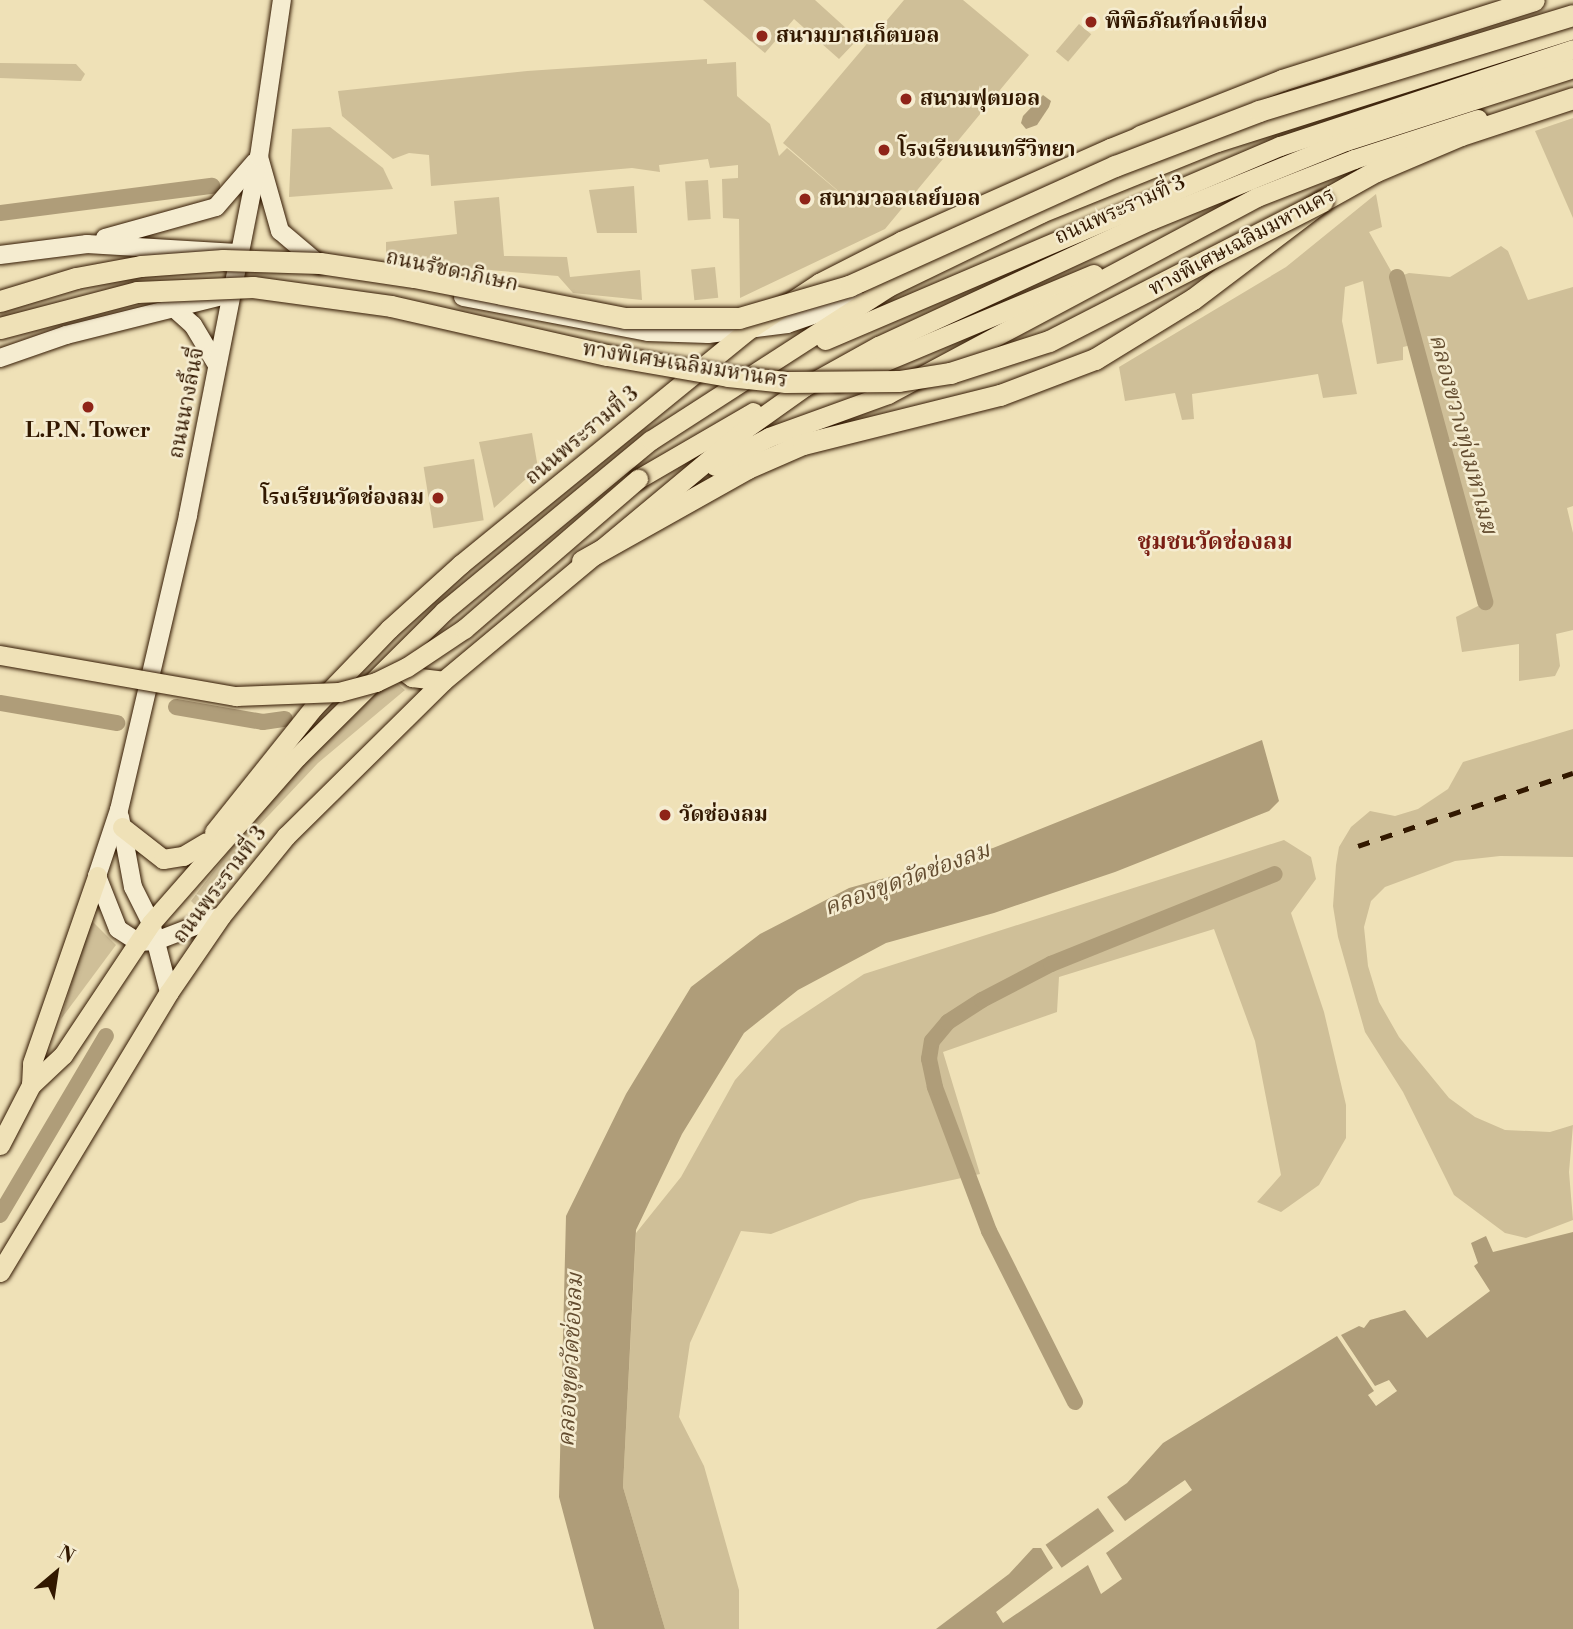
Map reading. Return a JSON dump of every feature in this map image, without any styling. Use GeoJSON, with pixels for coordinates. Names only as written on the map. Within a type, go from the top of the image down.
{"type":"FeatureCollection","features":[{"type":"Feature","properties":{"kind":"highway"},"geometry":{"type":"LineString","coordinates":[[1140,135],[1282,80],[1534,0]]}},
{"type":"Feature","properties":{"kind":"highway","name":"ทางพิเศษเฉลิมมหานคร"},"geometry":{"type":"LineString","coordinates":[[0,301],[76,278],[141,266],[223,260],[360,269],[625,317],[739,318],[849,286],[1115,166],[1259,111],[1573,15]]}},
{"type":"Feature","properties":{"kind":"highway","name":"ทางพิเศษเฉลิมมหานคร"},"geometry":{"type":"LineString","coordinates":[[0,328],[137,292],[253,287],[391,306],[607,355],[728,376],[786,382],[899,381],[963,370],[1049,341],[1415,153],[1573,98]]}},
{"type":"Feature","properties":{"kind":"highway"},"geometry":{"type":"LineString","coordinates":[[582,561],[727,479],[803,444],[1000,395],[1095,359],[1193,299],[1322,201]]}},
{"type":"Feature","properties":{"kind":"main road","name":"ถนนนางลิ้นจี่"},"geometry":{"type":"LineString","coordinates":[[97,876],[120,819],[188,515],[259,157],[282,0]]}},
{"type":"Feature","properties":{"kind":"main road","name":"ถนนพระรามที่ 3"},"geometry":{"type":"LineString","coordinates":[[0,1145],[31,1085],[63,1055],[193,871],[400,653],[501,561],[651,440],[788,355],[888,287],[1041,213],[1217,142],[1573,29]]}},
{"type":"Feature","properties":{"kind":"main road","name":"ถนนพระรามที่ 3"},"geometry":{"type":"LineString","coordinates":[[788,355],[1147,211],[1347,121],[1573,49]]}},
{"type":"Feature","properties":{"kind":"main road","name":"ถนนพระรามที่ 3"},"geometry":{"type":"LineString","coordinates":[[0,1272],[169,992],[221,916],[317,802],[443,681],[582,561],[702,463],[804,387],[1147,211],[1346,141],[1573,68]]}},
{"type":"Feature","properties":{"kind":"main road","name":"ถนนพระรามที่ 3"},"geometry":{"type":"LineString","coordinates":[[648,506],[748,447],[888,394],[1029,322],[1157,249],[1308,176],[1573,89]]}},
{"type":"Feature","properties":{"kind":"main road","name":"ถนนพระรามที่ 3"},"geometry":{"type":"LineString","coordinates":[[193,871],[205,843],[298,727],[389,629],[544,496],[745,332],[818,283],[983,203],[1140,135],[1217,142]]}},
{"type":"Feature","properties":{"kind":"main road"},"geometry":{"type":"LineString","coordinates":[[87,244],[216,206],[259,157]]}},
{"type":"Feature","properties":{"kind":"main road"},"geometry":{"type":"LineString","coordinates":[[259,157],[280,231],[323,267]]}},
{"type":"Feature","properties":{"kind":"main road"},"geometry":{"type":"LineString","coordinates":[[983,203],[1041,213]]}},
{"type":"Feature","properties":{"kind":"main road","name":"ถนนรัชดาภิเษก"},"geometry":{"type":"LineString","coordinates":[[0,255],[87,244],[240,253],[648,332],[745,332],[824,314],[888,287]]}},
{"type":"Feature","properties":{"kind":"main road"},"geometry":{"type":"LineString","coordinates":[[702,463],[855,373],[1157,249]]}},
{"type":"Feature","properties":{"kind":"main road"},"geometry":{"type":"LineString","coordinates":[[0,358],[66,335],[230,294]]}},
{"type":"Feature","properties":{"kind":"main road"},"geometry":{"type":"LineString","coordinates":[[175,309],[194,325],[218,365]]}},
{"type":"Feature","properties":{"kind":"main road"},"geometry":{"type":"LineString","coordinates":[[0,654],[236,696],[340,692],[376,682],[455,636],[638,479],[740,418],[804,387]]}},
{"type":"Feature","properties":{"kind":"main road"},"geometry":{"type":"LineString","coordinates":[[544,496],[651,440]]}},
{"type":"Feature","properties":{"kind":"main road"},"geometry":{"type":"LineString","coordinates":[[400,653],[405,673],[424,682],[443,681]]}},
{"type":"Feature","properties":{"kind":"main road","name":"ถนนนางลิ้นจี่"},"geometry":{"type":"LineString","coordinates":[[120,819],[133,887],[169,992]]}},
{"type":"Feature","properties":{"kind":"main road"},"geometry":{"type":"LineString","coordinates":[[120,819],[163,859],[183,856],[205,843]]}},
{"type":"Feature","properties":{"kind":"main road"},"geometry":{"type":"LineString","coordinates":[[97,876],[118,929],[148,935],[221,916]]}},
{"type":"Feature","properties":{"kind":"main road"},"geometry":{"type":"LineString","coordinates":[[31,1085],[34,1056],[97,876]]}},
{"type":"Feature","properties":{"kind":"shaded area","name":"สนามบาสเก็ตบอล"},"geometry":{"type":"Polygon","coordinates":[[[703,0],[815,0],[858,39],[839,59],[794,19],[765,53],[703,0]]]}},
{"type":"Feature","properties":{"kind":"shaded area"},"geometry":{"type":"Polygon","coordinates":[[[904,0],[963,0],[1029,55],[885,229],[740,298],[739,219],[723,218],[722,179],[738,178],[738,165],[710,168],[708,159],[659,165],[660,172],[632,168],[431,186],[429,155],[409,153],[393,159],[342,116],[338,91],[527,71],[707,59],[707,64],[736,62],[737,96],[770,124],[779,156],[787,148],[859,209],[783,143],[904,0]]]}},
{"type":"Feature","properties":{"kind":"shaded area"},"geometry":{"type":"Polygon","coordinates":[[[1079,24],[1091,34],[1068,62],[1056,52],[1079,24]]]}},
{"type":"Feature","properties":{"kind":"shaded area"},"geometry":{"type":"Polygon","coordinates":[[[0,63],[76,64],[85,74],[81,81],[0,78],[0,63]]]}},
{"type":"Feature","properties":{"kind":"shaded area"},"geometry":{"type":"Polygon","coordinates":[[[1573,118],[1573,218],[1535,131],[1573,118]]]}},
{"type":"Feature","properties":{"kind":"shaded area"},"geometry":{"type":"Polygon","coordinates":[[[330,127],[383,168],[393,189],[289,197],[292,129],[330,127]]]}},
{"type":"Feature","properties":{"kind":"shaded area"},"geometry":{"type":"Polygon","coordinates":[[[708,180],[711,219],[688,221],[685,182],[708,180]]]}},
{"type":"Feature","properties":{"kind":"shaded area"},"geometry":{"type":"Polygon","coordinates":[[[634,186],[637,233],[597,233],[589,190],[634,186]]]}},
{"type":"Feature","properties":{"kind":"shaded area"},"geometry":{"type":"Polygon","coordinates":[[[1376,194],[1382,227],[1369,232],[1395,278],[1409,273],[1450,277],[1501,246],[1508,251],[1528,300],[1573,287],[1573,506],[1567,508],[1573,533],[1573,630],[1556,634],[1560,666],[1555,676],[1519,681],[1519,644],[1462,652],[1456,617],[1490,600],[1420,343],[1403,347],[1403,360],[1377,364],[1363,281],[1345,287],[1342,321],[1357,394],[1323,398],[1318,374],[1192,394],[1194,419],[1182,420],[1175,393],[1125,401],[1119,367],[1286,267],[1376,194]]]}},
{"type":"Feature","properties":{"kind":"shaded area"},"geometry":{"type":"Polygon","coordinates":[[[499,197],[504,256],[567,257],[570,277],[640,270],[642,300],[573,293],[558,276],[386,261],[386,242],[457,234],[454,201],[499,197]]]}},
{"type":"Feature","properties":{"kind":"shaded area"},"geometry":{"type":"Polygon","coordinates":[[[715,267],[718,298],[694,300],[691,270],[715,267]]]}},
{"type":"Feature","properties":{"kind":"shaded area"},"geometry":{"type":"Polygon","coordinates":[[[532,433],[538,468],[494,508],[479,442],[532,433]]]}},
{"type":"Feature","properties":{"kind":"shaded area"},"geometry":{"type":"Polygon","coordinates":[[[474,459],[484,520],[433,528],[424,467],[474,459]]]}},
{"type":"Feature","properties":{"kind":"shaded area"},"geometry":{"type":"Polygon","coordinates":[[[391,678],[405,690],[318,763],[252,833],[195,905],[191,901],[236,842],[308,760],[391,678]]]}},
{"type":"Feature","properties":{"kind":"shaded area"},"geometry":{"type":"Polygon","coordinates":[[[1573,729],[1573,857],[1500,856],[1455,861],[1385,887],[1371,901],[1364,927],[1368,966],[1379,1002],[1399,1037],[1449,1098],[1475,1117],[1505,1130],[1550,1132],[1573,1125],[1569,1172],[1573,1220],[1526,1238],[1505,1233],[1454,1195],[1403,1092],[1365,1032],[1338,937],[1333,906],[1336,865],[1339,847],[1351,827],[1370,811],[1395,816],[1418,809],[1448,789],[1463,762],[1573,729]]]}},
{"type":"Feature","properties":{"kind":"shaded area"},"geometry":{"type":"Polygon","coordinates":[[[1284,840],[1311,857],[1316,879],[1291,913],[1324,1012],[1346,1105],[1346,1138],[1319,1185],[1281,1212],[1257,1202],[1281,1175],[1255,1041],[1214,929],[1059,977],[1057,1012],[943,1052],[980,1174],[860,1200],[771,1234],[741,1231],[690,1343],[679,1417],[704,1466],[739,1590],[739,1629],[665,1629],[623,1487],[636,1233],[681,1177],[735,1080],[781,1029],[864,974],[1284,840]]]}},
{"type":"Feature","properties":{"kind":"shaded area"},"geometry":{"type":"Polygon","coordinates":[[[90,919],[116,945],[61,1019],[90,919]]]}},
{"type":"Feature","properties":{"kind":"water"},"geometry":{"type":"Polygon","coordinates":[[[1043,95],[1051,101],[1049,107],[1037,125],[1026,129],[1021,123],[1023,116],[1043,95]]]}},
{"type":"Feature","properties":{"kind":"water","name":"คลองขุดวัดช่องลม"},"geometry":{"type":"Polygon","coordinates":[[[1262,740],[1279,801],[1269,811],[1115,872],[994,913],[886,943],[798,990],[744,1033],[682,1134],[636,1230],[623,1487],[665,1629],[594,1629],[559,1497],[566,1216],[626,1094],[691,987],[760,934],[849,888],[993,848],[1262,740]]]}},
{"type":"Feature","properties":{"kind":"water"},"geometry":{"type":"Polygon","coordinates":[[[1573,1232],[1573,1629],[936,1629],[1009,1574],[1033,1548],[1041,1548],[1053,1568],[996,1612],[1003,1623],[1088,1565],[1101,1594],[1122,1579],[1106,1553],[1192,1490],[1185,1480],[1125,1521],[1107,1497],[1127,1483],[1163,1443],[1337,1336],[1374,1391],[1368,1395],[1376,1406],[1397,1391],[1389,1380],[1375,1386],[1341,1335],[1359,1326],[1364,1328],[1370,1320],[1405,1310],[1427,1338],[1490,1291],[1474,1266],[1478,1263],[1471,1243],[1486,1236],[1493,1252],[1573,1232]]]}},
{"type":"Feature","properties":{"kind":"water"},"geometry":{"type":"Polygon","coordinates":[[[1098,1508],[1114,1531],[1062,1568],[1046,1545],[1098,1508]]]}},
{"type":"Feature","properties":{"kind":"waterway"},"geometry":{"type":"LineString","coordinates":[[0,213],[212,186]]}},
{"type":"Feature","properties":{"kind":"waterway","name":"คลองขวางทุ่งมหาเมฆ"},"geometry":{"type":"LineString","coordinates":[[1397,277],[1485,602]]}},
{"type":"Feature","properties":{"kind":"waterway"},"geometry":{"type":"LineString","coordinates":[[0,703],[117,723]]}},
{"type":"Feature","properties":{"kind":"waterway"},"geometry":{"type":"LineString","coordinates":[[176,707],[263,722],[285,719]]}},
{"type":"Feature","properties":{"kind":"waterway"},"geometry":{"type":"LineString","coordinates":[[1075,1402],[989,1231],[935,1087],[929,1059],[932,1041],[948,1022],[982,1000],[1051,964],[1275,874]]}},
{"type":"Feature","properties":{"kind":"waterway"},"geometry":{"type":"LineString","coordinates":[[0,1215],[106,1036]]}},
{"type":"Feature","properties":{"kind":"railway"},"geometry":{"type":"LineString","coordinates":[[1358,846],[1573,773]]}},
{"type":"Feature","properties":{"kind":"place","name":"พิพิธภัณฑ์คงเที่ยง"},"geometry":{"type":"Point","coordinates":[1091,22]}},
{"type":"Feature","properties":{"kind":"place","name":"สนามบาสเก็ตบอล"},"geometry":{"type":"Point","coordinates":[762,36]}},
{"type":"Feature","properties":{"kind":"place","name":"สนามฟุตบอล"},"geometry":{"type":"Point","coordinates":[906,99]}},
{"type":"Feature","properties":{"kind":"place","name":"โรงเรียนนนทรีวิทยา"},"geometry":{"type":"Point","coordinates":[884,150]}},
{"type":"Feature","properties":{"kind":"place","name":"สนามวอลเลย์บอล"},"geometry":{"type":"Point","coordinates":[805,199]}},
{"type":"Feature","properties":{"kind":"place","name":"L.P.N. Tower"},"geometry":{"type":"Point","coordinates":[88,407]}},
{"type":"Feature","properties":{"kind":"place","name":"โรงเรียนวัดช่องลม"},"geometry":{"type":"Point","coordinates":[438,498]}},
{"type":"Feature","properties":{"kind":"place","name":"วัดช่องลม"},"geometry":{"type":"Point","coordinates":[665,815]}},
{"type":"Feature","properties":{"kind":"district","name":"ชุมชนวัดช่องลม"},"geometry":{"type":"Point","coordinates":[1215,542]}}]}
